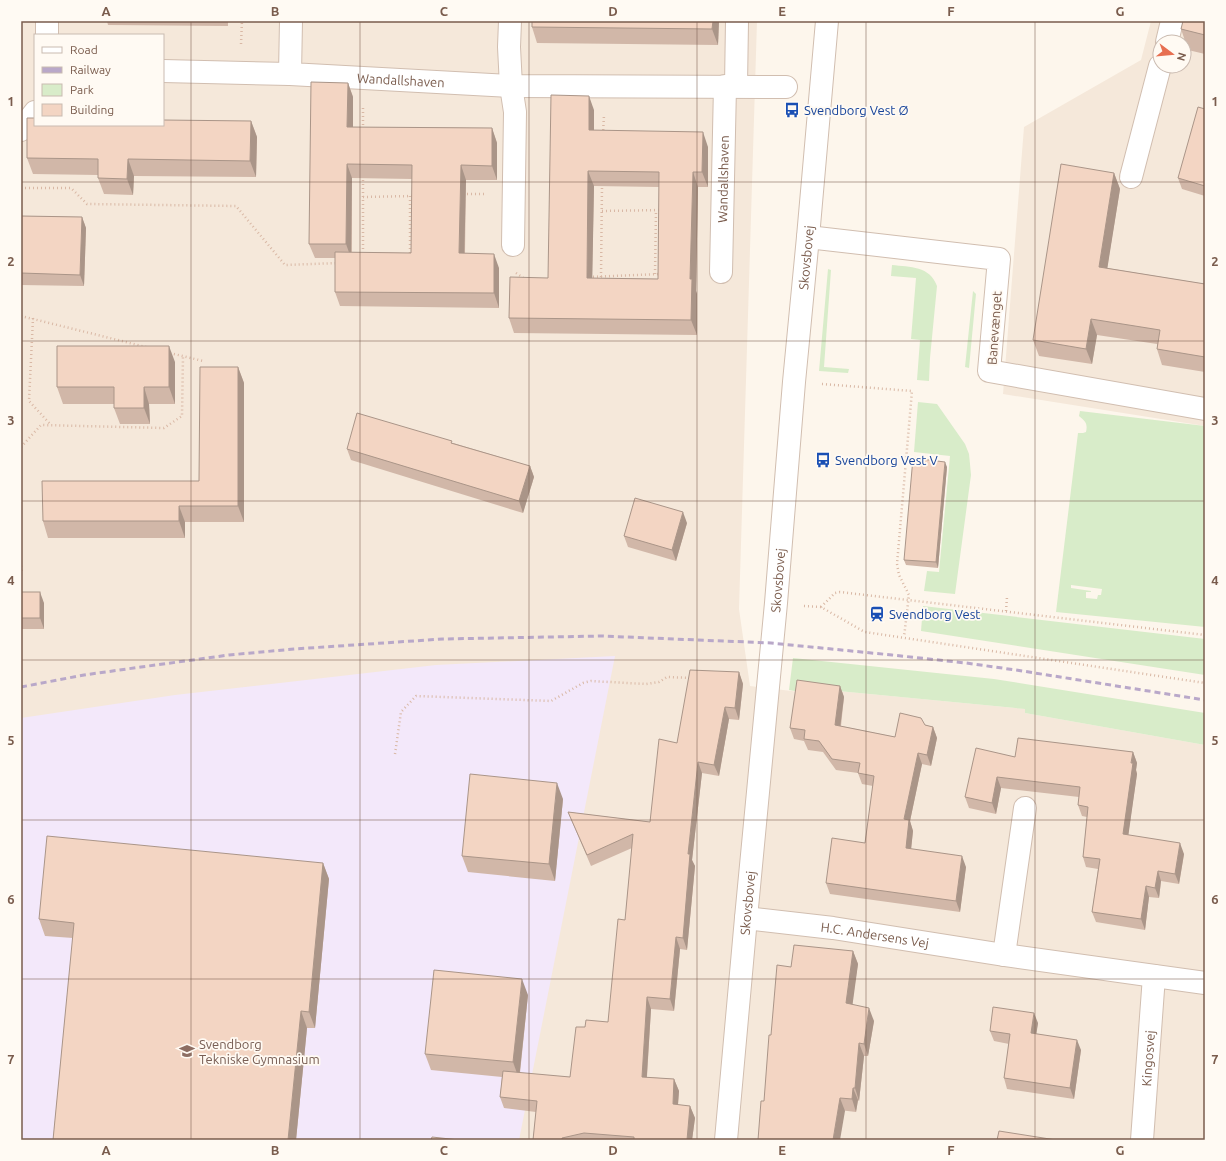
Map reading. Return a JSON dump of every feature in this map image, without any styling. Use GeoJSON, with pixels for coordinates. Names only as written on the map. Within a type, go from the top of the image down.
{"type":"FeatureCollection","features":[{"type":"Feature","properties":{"kind":"street"},"geometry":{"type":"LineString","coordinates":[[47,21],[47,34]]}},
{"type":"Feature","properties":{"kind":"street"},"geometry":{"type":"LineString","coordinates":[[290,21],[290,74]]}},
{"type":"Feature","properties":{"kind":"street"},"geometry":{"type":"LineString","coordinates":[[510,21],[511,86],[515,112],[513,245]]}},
{"type":"Feature","properties":{"kind":"street","name":"Wandallshaven"},"geometry":{"type":"LineString","coordinates":[[721,272],[730,86],[737,21]]}},
{"type":"Feature","properties":{"kind":"street","name":"Skovsbovej"},"geometry":{"type":"LineString","coordinates":[[726,1140],[776,603],[826,21]]}},
{"type":"Feature","properties":{"kind":"street"},"geometry":{"type":"LineString","coordinates":[[1169,34],[1172,21]]}},
{"type":"Feature","properties":{"kind":"street","name":"Wandallshaven"},"geometry":{"type":"LineString","coordinates":[[164,70],[290,74],[511,86],[786,87]]}},
{"type":"Feature","properties":{"kind":"street"},"geometry":{"type":"LineString","coordinates":[[1131,177],[1158,74]]}},
{"type":"Feature","properties":{"kind":"street"},"geometry":{"type":"LineString","coordinates":[[21,130],[34,113]]}},
{"type":"Feature","properties":{"kind":"street","name":"Banevænget"},"geometry":{"type":"LineString","coordinates":[[808,236],[999,259],[989,371],[1205,409]]}},
{"type":"Feature","properties":{"kind":"street"},"geometry":{"type":"LineString","coordinates":[[1004,955],[1025,808]]}},
{"type":"Feature","properties":{"kind":"street","name":"H.C. Andersens Vej"},"geometry":{"type":"LineString","coordinates":[[746,918],[833,928],[1004,955],[1205,983]]}},
{"type":"Feature","properties":{"kind":"street","name":"Kingosvej"},"geometry":{"type":"LineString","coordinates":[[1142,1140],[1154,976]]}},
{"type":"Feature","properties":{"kind":"path"},"geometry":{"type":"LineString","coordinates":[[363,78],[363,133]]}},
{"type":"Feature","properties":{"kind":"path"},"geometry":{"type":"LineString","coordinates":[[603,141],[604,86]]}},
{"type":"Feature","properties":{"kind":"path"},"geometry":{"type":"LineString","coordinates":[[363,173],[363,262]]}},
{"type":"Feature","properties":{"kind":"path"},"geometry":{"type":"LineString","coordinates":[[601,277],[603,180]]}},
{"type":"Feature","properties":{"kind":"path"},"geometry":{"type":"LineString","coordinates":[[21,188],[71,188],[87,204],[236,206],[285,265],[343,263]]}},
{"type":"Feature","properties":{"kind":"path"},"geometry":{"type":"LineString","coordinates":[[462,194],[514,193]]}},
{"type":"Feature","properties":{"kind":"path"},"geometry":{"type":"LineString","coordinates":[[410,196],[410,262]]}},
{"type":"Feature","properties":{"kind":"path"},"geometry":{"type":"LineString","coordinates":[[363,197],[417,196]]}},
{"type":"Feature","properties":{"kind":"path"},"geometry":{"type":"LineString","coordinates":[[655,274],[656,210]]}},
{"type":"Feature","properties":{"kind":"path"},"geometry":{"type":"LineString","coordinates":[[602,211],[663,210]]}},
{"type":"Feature","properties":{"kind":"path"},"geometry":{"type":"LineString","coordinates":[[514,272],[525,280]]}},
{"type":"Feature","properties":{"kind":"path"},"geometry":{"type":"LineString","coordinates":[[586,277],[662,274]]}},
{"type":"Feature","properties":{"kind":"path"},"geometry":{"type":"LineString","coordinates":[[21,316],[153,348]]}},
{"type":"Feature","properties":{"kind":"path"},"geometry":{"type":"LineString","coordinates":[[33,318],[29,401],[52,425]]}},
{"type":"Feature","properties":{"kind":"path"},"geometry":{"type":"LineString","coordinates":[[168,352],[202,361]]}},
{"type":"Feature","properties":{"kind":"path"},"geometry":{"type":"LineString","coordinates":[[21,447],[41,425],[164,428],[182,416],[183,356]]}},
{"type":"Feature","properties":{"kind":"path"},"geometry":{"type":"LineString","coordinates":[[794,382],[912,391],[897,564],[899,575],[909,595],[904,638]]}},
{"type":"Feature","properties":{"kind":"path"},"geometry":{"type":"LineString","coordinates":[[21,566],[21,574]]}},
{"type":"Feature","properties":{"kind":"path"},"geometry":{"type":"LineString","coordinates":[[821,607],[835,593],[954,605],[1205,635]]}},
{"type":"Feature","properties":{"kind":"path"},"geometry":{"type":"LineString","coordinates":[[1006,611],[1007,597]]}},
{"type":"Feature","properties":{"kind":"path"},"geometry":{"type":"LineString","coordinates":[[776,603],[821,607],[860,630],[904,638],[1205,683]]}},
{"type":"Feature","properties":{"kind":"path"},"geometry":{"type":"LineString","coordinates":[[395,754],[401,712],[416,696],[551,701],[584,683],[591,681],[646,684],[659,682],[667,677],[692,678]]}},
{"type":"Feature","properties":{"kind":"shaded area"},"geometry":{"type":"Polygon","coordinates":[[[21,21],[757,21],[739,609],[750,686],[800,692],[807,688],[1026,709],[1025,713],[1205,745],[1205,1140],[21,1140],[21,21]]]}},
{"type":"Feature","properties":{"kind":"shaded area"},"geometry":{"type":"Polygon","coordinates":[[[1151,21],[1205,21],[1205,426],[1003,394],[1024,127],[1141,60],[1151,21]]]}},
{"type":"Feature","properties":{"kind":"shaded area"},"geometry":{"type":"Polygon","coordinates":[[[615,656],[519,1140],[21,1140],[21,718],[175,695],[436,665],[615,656]]]}},
{"type":"Feature","properties":{"kind":"green space"},"geometry":{"type":"Polygon","coordinates":[[[892,265],[912,267],[924,271],[934,279],[937,286],[929,381],[917,380],[920,340],[911,339],[916,278],[891,276],[892,265]]]}},
{"type":"Feature","properties":{"kind":"green space"},"geometry":{"type":"Polygon","coordinates":[[[828,269],[831,270],[824,367],[849,369],[848,373],[819,371],[828,269]]]}},
{"type":"Feature","properties":{"kind":"green space"},"geometry":{"type":"Polygon","coordinates":[[[973,291],[976,294],[969,368],[965,367],[973,291]]]}},
{"type":"Feature","properties":{"kind":"green space"},"geometry":{"type":"Polygon","coordinates":[[[918,402],[937,404],[965,444],[969,454],[971,475],[955,594],[924,591],[927,571],[939,572],[950,456],[914,452],[918,402]]]}},
{"type":"Feature","properties":{"kind":"green space"},"geometry":{"type":"Polygon","coordinates":[[[1080,411],[1205,426],[1205,627],[1056,612],[1078,433],[1086,432],[1087,429],[1086,422],[1079,416],[1080,411]],[[1071,585],[1071,588],[1091,591],[1086,592],[1086,598],[1097,599],[1098,595],[1101,595],[1102,589],[1071,585]]]}},
{"type":"Feature","properties":{"kind":"green space"},"geometry":{"type":"Polygon","coordinates":[[[923,606],[1205,639],[1205,675],[921,631],[923,606]]]}},
{"type":"Feature","properties":{"kind":"green space"},"geometry":{"type":"Polygon","coordinates":[[[793,658],[994,679],[1205,713],[1205,745],[1025,713],[1025,709],[807,688],[800,692],[789,690],[793,658]]]}},
{"type":"Feature","properties":{"kind":"building"},"geometry":{"type":"Polygon","coordinates":[[[532,21],[713,21],[712,29],[532,27],[532,21]]]}},
{"type":"Feature","properties":{"kind":"building"},"geometry":{"type":"Polygon","coordinates":[[[1183,21],[1205,21],[1205,35],[1181,29],[1183,21]]]}},
{"type":"Feature","properties":{"kind":"building"},"geometry":{"type":"Polygon","coordinates":[[[311,82],[348,83],[347,127],[492,128],[492,166],[461,165],[459,253],[494,254],[494,293],[335,292],[335,252],[411,253],[412,165],[347,164],[346,244],[309,244],[311,82]]]}},
{"type":"Feature","properties":{"kind":"building"},"geometry":{"type":"Polygon","coordinates":[[[551,95],[589,96],[589,130],[703,132],[702,172],[693,172],[690,279],[692,279],[691,320],[509,318],[510,277],[548,278],[551,95]],[[588,171],[587,278],[658,279],[659,172],[588,171]]]}},
{"type":"Feature","properties":{"kind":"building"},"geometry":{"type":"Polygon","coordinates":[[[1198,107],[1205,109],[1205,186],[1178,178],[1198,107]]]}},
{"type":"Feature","properties":{"kind":"building"},"geometry":{"type":"Polygon","coordinates":[[[27,118],[34,118],[34,126],[164,126],[164,120],[251,121],[250,161],[128,159],[127,179],[98,178],[98,159],[27,158],[27,118]]]}},
{"type":"Feature","properties":{"kind":"building"},"geometry":{"type":"Polygon","coordinates":[[[1061,164],[1114,173],[1099,267],[1205,284],[1205,357],[1157,349],[1160,330],[1091,319],[1086,349],[1033,340],[1061,164]]]}},
{"type":"Feature","properties":{"kind":"building"},"geometry":{"type":"Polygon","coordinates":[[[21,216],[82,217],[80,275],[21,273],[21,216]]]}},
{"type":"Feature","properties":{"kind":"building"},"geometry":{"type":"Polygon","coordinates":[[[57,346],[169,346],[169,387],[144,387],[144,408],[114,408],[114,387],[57,387],[57,346]]]}},
{"type":"Feature","properties":{"kind":"building"},"geometry":{"type":"Polygon","coordinates":[[[200,367],[238,367],[238,506],[179,506],[179,521],[43,521],[42,481],[199,481],[200,367]]]}},
{"type":"Feature","properties":{"kind":"building"},"geometry":{"type":"Polygon","coordinates":[[[357,413],[530,466],[519,501],[347,449],[357,413]]]}},
{"type":"Feature","properties":{"kind":"building"},"geometry":{"type":"Polygon","coordinates":[[[913,458],[945,462],[936,562],[904,560],[913,458]]]}},
{"type":"Feature","properties":{"kind":"building"},"geometry":{"type":"Polygon","coordinates":[[[635,498],[683,512],[672,550],[624,536],[635,498]]]}},
{"type":"Feature","properties":{"kind":"building"},"geometry":{"type":"Polygon","coordinates":[[[21,592],[40,592],[40,618],[21,618],[21,592]]]}},
{"type":"Feature","properties":{"kind":"building"},"geometry":{"type":"Polygon","coordinates":[[[690,670],[739,672],[735,708],[725,707],[714,765],[698,762],[688,854],[690,854],[683,938],[676,937],[670,999],[647,997],[642,1077],[674,1079],[673,1104],[690,1106],[687,1140],[634,1140],[634,1137],[584,1133],[562,1138],[562,1140],[533,1140],[537,1101],[500,1097],[503,1071],[570,1077],[576,1027],[585,1027],[586,1020],[608,1022],[618,919],[625,920],[633,834],[587,855],[568,812],[650,822],[659,739],[677,743],[690,670]]]}},
{"type":"Feature","properties":{"kind":"building"},"geometry":{"type":"Polygon","coordinates":[[[797,680],[840,686],[835,725],[895,737],[900,713],[921,718],[925,725],[933,727],[927,755],[918,753],[904,819],[909,820],[906,848],[962,856],[956,901],[826,883],[832,838],[865,843],[874,776],[858,773],[860,763],[832,759],[819,741],[804,739],[805,730],[790,728],[797,680]]]}},
{"type":"Feature","properties":{"kind":"building"},"geometry":{"type":"Polygon","coordinates":[[[1018,738],[1133,752],[1131,763],[1133,763],[1123,834],[1180,843],[1175,874],[1158,871],[1155,888],[1146,886],[1141,919],[1092,912],[1100,859],[1083,857],[1088,807],[1078,805],[1080,787],[997,777],[992,803],[965,797],[976,748],[1015,757],[1018,738]]]}},
{"type":"Feature","properties":{"kind":"building"},"geometry":{"type":"Polygon","coordinates":[[[470,774],[557,783],[549,864],[462,856],[470,774]]]}},
{"type":"Feature","properties":{"kind":"building","name":"Svendborg Tekniske Gymnasium"},"geometry":{"type":"Polygon","coordinates":[[[47,836],[323,863],[309,1012],[301,1011],[288,1140],[53,1140],[74,923],[39,919],[47,836]]]}},
{"type":"Feature","properties":{"kind":"building"},"geometry":{"type":"Polygon","coordinates":[[[794,945],[853,951],[846,1003],[869,1008],[864,1044],[859,1043],[855,1088],[853,1088],[852,1099],[840,1098],[833,1140],[758,1140],[761,1101],[764,1101],[769,1035],[771,1035],[777,965],[791,967],[794,945]]]}},
{"type":"Feature","properties":{"kind":"building"},"geometry":{"type":"Polygon","coordinates":[[[434,970],[522,979],[513,1062],[425,1054],[434,970]]]}},
{"type":"Feature","properties":{"kind":"building"},"geometry":{"type":"Polygon","coordinates":[[[993,1007],[1034,1013],[1031,1033],[1077,1040],[1070,1088],[1004,1078],[1010,1034],[990,1031],[993,1007]]]}},
{"type":"Feature","properties":{"kind":"building"},"geometry":{"type":"Polygon","coordinates":[[[999,1131],[1056,1140],[997,1140],[999,1131]]]}},
{"type":"Feature","properties":{"kind":"building"},"geometry":{"type":"Polygon","coordinates":[[[432,1137],[459,1140],[431,1140],[432,1137]]]}},
{"type":"Feature","properties":{"kind":"railway"},"geometry":{"type":"LineString","coordinates":[[21,687],[84,675],[141,667],[229,655],[294,649],[443,639],[602,636],[771,643],[892,655],[1016,670],[1205,700]]}},
{"type":"Feature","properties":{"kind":"place","name":"Svendborg Vest Ø"},"geometry":{"type":"Point","coordinates":[792,110]}},
{"type":"Feature","properties":{"kind":"place","name":"Svendborg Vest V"},"geometry":{"type":"Point","coordinates":[823,460]}},
{"type":"Feature","properties":{"kind":"place","name":"Svendborg Vest"},"geometry":{"type":"Point","coordinates":[877,614]}},
{"type":"Feature","properties":{"kind":"place","name":"Svendborg Tekniske Gymnasium"},"geometry":{"type":"Point","coordinates":[187,1051]}}]}
